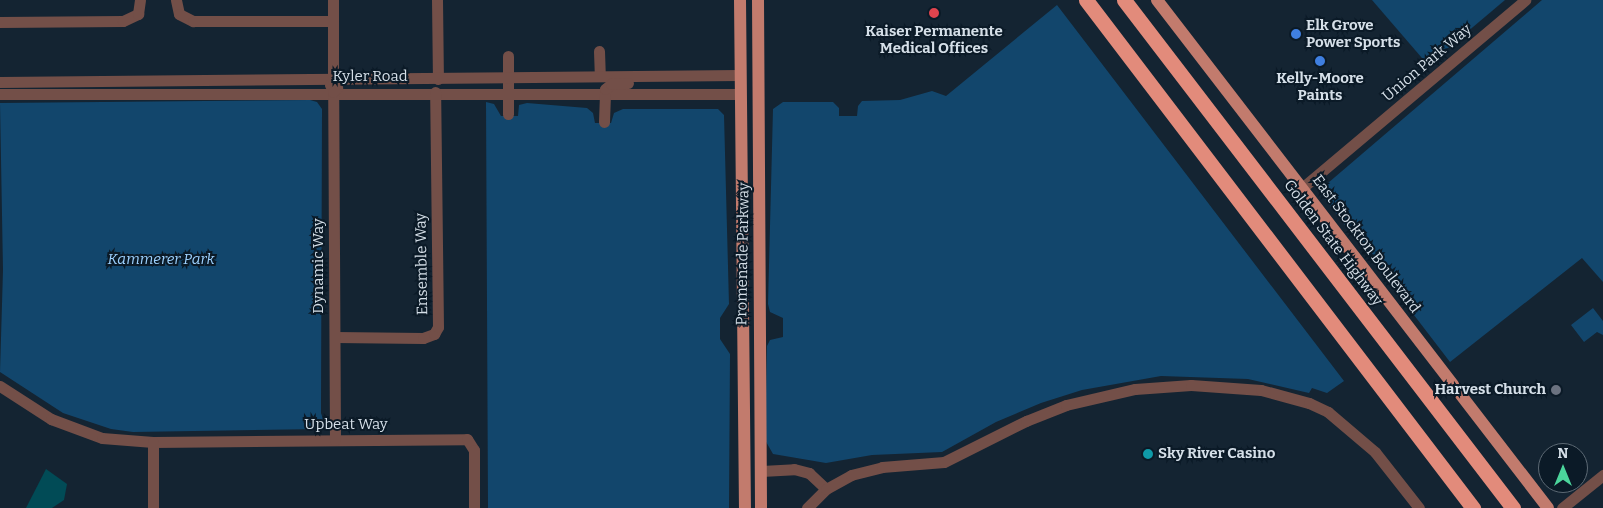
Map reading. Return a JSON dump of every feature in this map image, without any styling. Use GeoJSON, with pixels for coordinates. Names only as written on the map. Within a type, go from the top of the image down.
{"type":"FeatureCollection","features":[{"type":"Feature","properties":{"kind":"highway"},"geometry":{"type":"LineString","coordinates":[[1086,0],[1473,508]]}},
{"type":"Feature","properties":{"kind":"highway","name":"Golden State Highway"},"geometry":{"type":"LineString","coordinates":[[1124,0],[1513,508]]}},
{"type":"Feature","properties":{"kind":"main road","name":"Promenade Parkway"},"geometry":{"type":"LineString","coordinates":[[740,0],[739,75],[744,508]]}},
{"type":"Feature","properties":{"kind":"main road","name":"Promenade Parkway"},"geometry":{"type":"LineString","coordinates":[[758,0],[758,428],[761,508]]}},
{"type":"Feature","properties":{"kind":"main road","name":"East Stockton Boulevard"},"geometry":{"type":"LineString","coordinates":[[1157,0],[1548,508]]}},
{"type":"Feature","properties":{"kind":"main road"},"geometry":{"type":"LineString","coordinates":[[741,234],[752,252],[752,316],[758,328]]}},
{"type":"Feature","properties":{"kind":"main road"},"geometry":{"type":"LineString","coordinates":[[743,330],[750,334],[752,340],[753,407],[758,428]]}},
{"type":"Feature","properties":{"kind":"street"},"geometry":{"type":"LineString","coordinates":[[0,22],[123,21],[138,14],[140,0]]}},
{"type":"Feature","properties":{"kind":"street"},"geometry":{"type":"LineString","coordinates":[[176,0],[179,14],[193,20],[333,21]]}},
{"type":"Feature","properties":{"kind":"street","name":"Dynamic Way"},"geometry":{"type":"LineString","coordinates":[[333,0],[335,440]]}},
{"type":"Feature","properties":{"kind":"street"},"geometry":{"type":"LineString","coordinates":[[436,79],[437,0]]}},
{"type":"Feature","properties":{"kind":"street","name":"Union Park Way"},"geometry":{"type":"LineString","coordinates":[[1302,188],[1525,0]]}},
{"type":"Feature","properties":{"kind":"street"},"geometry":{"type":"LineString","coordinates":[[599,51],[600,76]]}},
{"type":"Feature","properties":{"kind":"street"},"geometry":{"type":"LineString","coordinates":[[508,56],[508,114]]}},
{"type":"Feature","properties":{"kind":"street"},"geometry":{"type":"LineString","coordinates":[[604,122],[604,94],[612,84],[666,83],[691,75]]}},
{"type":"Feature","properties":{"kind":"street","name":"Kyler Road"},"geometry":{"type":"LineString","coordinates":[[333,86],[436,79],[739,75]]}},
{"type":"Feature","properties":{"kind":"street"},"geometry":{"type":"LineString","coordinates":[[0,88],[66,87],[92,81]]}},
{"type":"Feature","properties":{"kind":"street","name":"Kyler Road"},"geometry":{"type":"LineString","coordinates":[[0,82],[92,81],[333,86],[435,92],[740,94]]}},
{"type":"Feature","properties":{"kind":"street"},"geometry":{"type":"LineString","coordinates":[[0,94],[237,92],[264,87],[333,86]]}},
{"type":"Feature","properties":{"kind":"street","name":"Ensemble Way"},"geometry":{"type":"LineString","coordinates":[[334,337],[423,338],[434,334],[438,327],[435,92]]}},
{"type":"Feature","properties":{"kind":"street"},"geometry":{"type":"LineString","coordinates":[[807,508],[826,490],[842,479],[869,470],[944,462],[1038,415],[1081,400],[1148,387],[1213,385],[1281,394],[1328,412],[1375,452],[1419,508]]}},
{"type":"Feature","properties":{"kind":"street","name":"Upbeat Way"},"geometry":{"type":"LineString","coordinates":[[0,386],[51,419],[76,430],[102,438],[153,442],[467,439],[474,450],[474,508]]}},
{"type":"Feature","properties":{"kind":"street"},"geometry":{"type":"LineString","coordinates":[[153,442],[153,508]]}},
{"type":"Feature","properties":{"kind":"street"},"geometry":{"type":"LineString","coordinates":[[761,470],[794,469],[809,472],[826,490]]}},
{"type":"Feature","properties":{"kind":"street"},"geometry":{"type":"LineString","coordinates":[[1562,508],[1603,474]]}},
{"type":"Feature","properties":{"kind":"green space"},"geometry":{"type":"Polygon","coordinates":[[[1372,0],[1505,0],[1428,65],[1372,0]]]}},
{"type":"Feature","properties":{"kind":"green space"},"geometry":{"type":"Polygon","coordinates":[[[1542,0],[1603,0],[1603,282],[1582,258],[1450,362],[1325,199],[1323,191],[1328,183],[1542,0]]]}},
{"type":"Feature","properties":{"kind":"green space"},"geometry":{"type":"Polygon","coordinates":[[[1057,5],[1344,381],[1327,393],[1312,388],[1309,393],[1248,379],[1161,376],[1082,390],[1041,403],[996,422],[942,452],[872,455],[826,463],[773,454],[765,440],[767,346],[770,340],[783,337],[783,318],[770,312],[768,304],[773,109],[783,102],[833,102],[839,108],[839,116],[857,116],[858,106],[862,101],[900,100],[932,91],[946,96],[1057,5]]]}},
{"type":"Feature","properties":{"kind":"green space","name":"Kammerer Park"},"geometry":{"type":"Polygon","coordinates":[[[310,100],[317,102],[322,109],[321,413],[324,422],[321,429],[133,432],[111,429],[63,413],[0,372],[3,270],[0,103],[310,100]]]}},
{"type":"Feature","properties":{"kind":"green space"},"geometry":{"type":"Polygon","coordinates":[[[486,102],[494,104],[501,116],[518,116],[519,105],[527,103],[587,108],[593,113],[595,123],[611,123],[614,113],[623,109],[718,109],[724,115],[729,304],[720,318],[720,339],[730,354],[729,508],[488,508],[486,102]]]}},
{"type":"Feature","properties":{"kind":"green space"},"geometry":{"type":"Polygon","coordinates":[[[1593,308],[1603,321],[1603,335],[1597,332],[1584,342],[1571,325],[1593,308]]]}},
{"type":"Feature","properties":{"kind":"shaded area"},"geometry":{"type":"Polygon","coordinates":[[[46,469],[67,484],[64,500],[52,508],[26,508],[46,469]]]}},
{"type":"Feature","properties":{"kind":"place","name":"Kaiser Permanente Medical Offices"},"geometry":{"type":"Point","coordinates":[934,13]}},
{"type":"Feature","properties":{"kind":"place","name":"Elk Grove Power Sports"},"geometry":{"type":"Point","coordinates":[1296,34]}},
{"type":"Feature","properties":{"kind":"place","name":"Kelly-Moore Paints"},"geometry":{"type":"Point","coordinates":[1320,61]}},
{"type":"Feature","properties":{"kind":"place","name":"Harvest Church"},"geometry":{"type":"Point","coordinates":[1556,390]}},
{"type":"Feature","properties":{"kind":"place","name":"Sky River Casino"},"geometry":{"type":"Point","coordinates":[1148,454]}}]}
